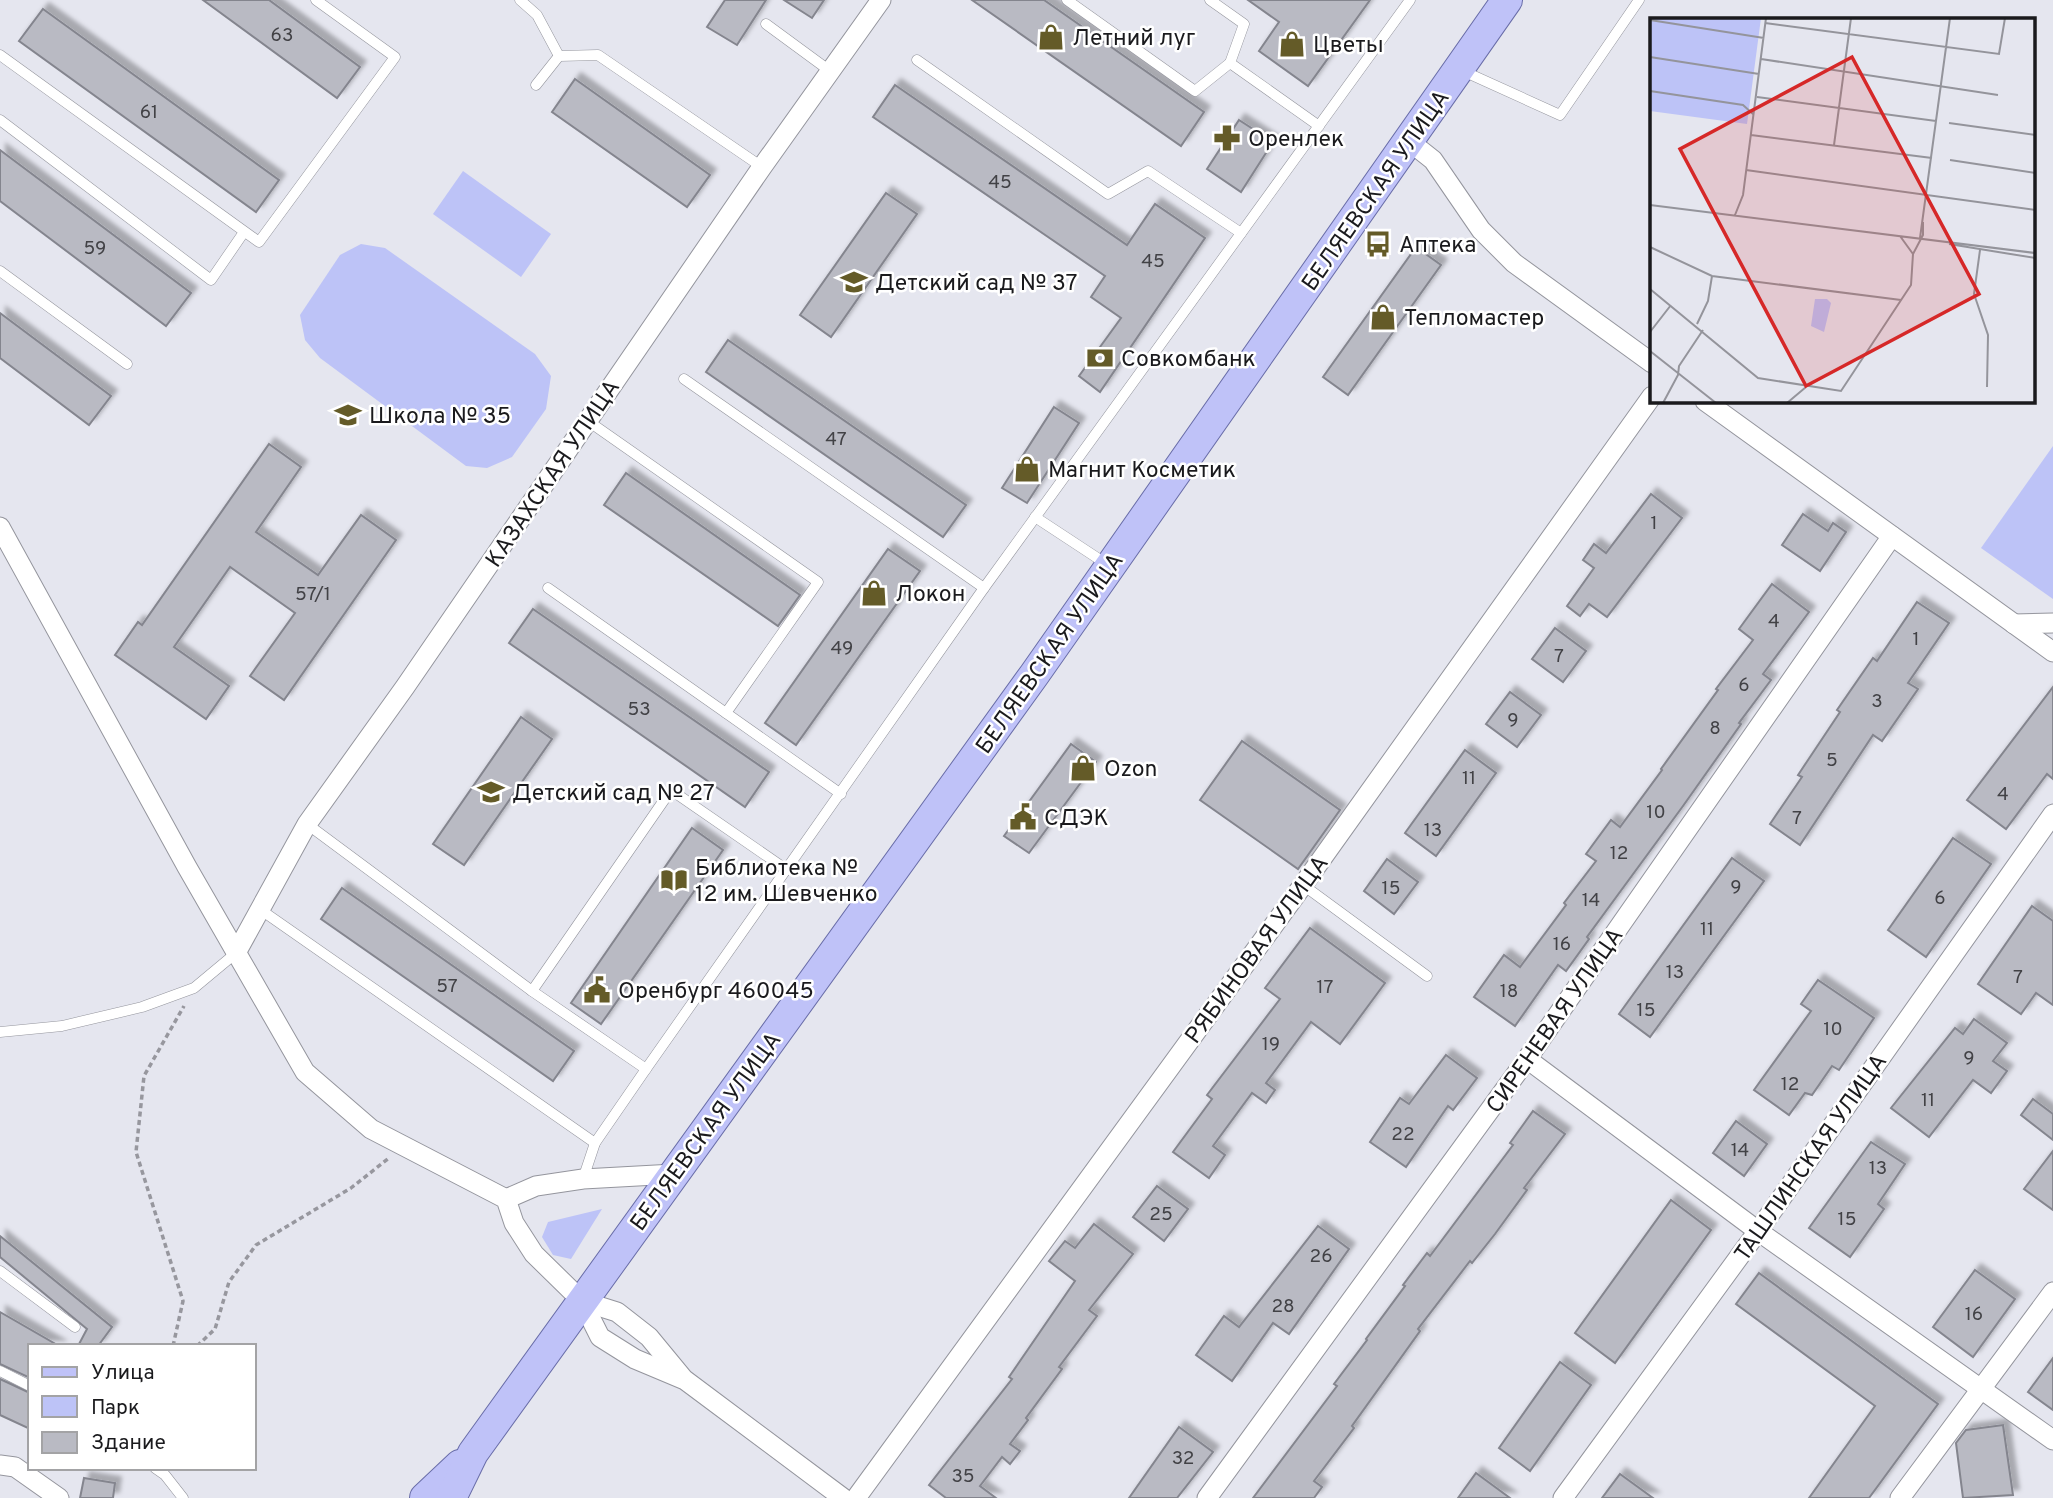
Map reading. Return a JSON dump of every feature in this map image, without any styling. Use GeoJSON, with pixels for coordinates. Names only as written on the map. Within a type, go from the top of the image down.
{"type":"FeatureCollection","features":[{"type":"Feature","properties":{"kind":"main road","name":"БЕЛЯЕВСКАЯ УЛИЦА"},"geometry":{"type":"LineString","coordinates":[[473,1453],[1018,698],[1507,0]]}},
{"type":"Feature","properties":{"kind":"main road"},"geometry":{"type":"LineString","coordinates":[[425,1498],[473,1453]]}},
{"type":"Feature","properties":{"kind":"main road"},"geometry":{"type":"LineString","coordinates":[[451,1498],[473,1453]]}},
{"type":"Feature","properties":{"kind":"street","name":"КАЗАХСКАЯ УЛИЦА"},"geometry":{"type":"LineString","coordinates":[[236,953],[307,824],[405,687],[762,167],[881,0]]}},
{"type":"Feature","properties":{"kind":"street"},"geometry":{"type":"LineString","coordinates":[[1409,141],[1433,160],[1481,230],[1514,263],[1650,362]]}},
{"type":"Feature","properties":{"kind":"street","name":"РЯБИНОВАЯ УЛИЦА"},"geometry":{"type":"LineString","coordinates":[[856,1498],[1303,885],[1650,399]]}},
{"type":"Feature","properties":{"kind":"street"},"geometry":{"type":"LineString","coordinates":[[1706,402],[2053,652]]}},
{"type":"Feature","properties":{"kind":"street"},"geometry":{"type":"LineString","coordinates":[[0,527],[305,1072],[371,1129],[506,1199],[514,1223],[534,1254],[582,1301],[600,1337],[635,1359],[685,1381],[843,1498]]}},
{"type":"Feature","properties":{"kind":"street","name":"СИРЕНЕВАЯ УЛИЦА"},"geometry":{"type":"LineString","coordinates":[[1207,1498],[1527,1059],[1892,536]]}},
{"type":"Feature","properties":{"kind":"street"},"geometry":{"type":"LineString","coordinates":[[2014,624],[2053,623]]}},
{"type":"Feature","properties":{"kind":"street","name":"ТАШЛИНСКАЯ УЛИЦА"},"geometry":{"type":"LineString","coordinates":[[1563,1498],[1758,1231],[2053,814]]}},
{"type":"Feature","properties":{"kind":"street"},"geometry":{"type":"LineString","coordinates":[[1527,1059],[1758,1231],[2053,1440]]}},
{"type":"Feature","properties":{"kind":"street"},"geometry":{"type":"LineString","coordinates":[[506,1199],[536,1186],[583,1179],[674,1174]]}},
{"type":"Feature","properties":{"kind":"street"},"geometry":{"type":"LineString","coordinates":[[1900,1498],[2053,1292]]}},
{"type":"Feature","properties":{"kind":"street"},"geometry":{"type":"LineString","coordinates":[[582,1301],[617,1312],[649,1337],[685,1381]]}},
{"type":"Feature","properties":{"kind":"street"},"geometry":{"type":"LineString","coordinates":[[15,1466],[59,1498]]}},
{"type":"Feature","properties":{"kind":"lane"},"geometry":{"type":"LineString","coordinates":[[0,55],[259,242],[395,57],[316,0]]}},
{"type":"Feature","properties":{"kind":"lane"},"geometry":{"type":"LineString","coordinates":[[520,0],[537,15],[559,56]]}},
{"type":"Feature","properties":{"kind":"lane"},"geometry":{"type":"LineString","coordinates":[[1067,0],[1195,91],[1230,63],[1244,24],[1210,0]]}},
{"type":"Feature","properties":{"kind":"lane"},"geometry":{"type":"LineString","coordinates":[[583,1179],[596,1143],[646,1069],[984,588],[1410,0]]}},
{"type":"Feature","properties":{"kind":"lane"},"geometry":{"type":"LineString","coordinates":[[1459,70],[1560,115],[1639,0]]}},
{"type":"Feature","properties":{"kind":"lane"},"geometry":{"type":"LineString","coordinates":[[766,24],[831,71]]}},
{"type":"Feature","properties":{"kind":"lane"},"geometry":{"type":"LineString","coordinates":[[559,56],[597,55],[762,167]]}},
{"type":"Feature","properties":{"kind":"lane"},"geometry":{"type":"LineString","coordinates":[[536,85],[559,56]]}},
{"type":"Feature","properties":{"kind":"lane"},"geometry":{"type":"LineString","coordinates":[[917,60],[1108,194],[1148,171],[1241,233]]}},
{"type":"Feature","properties":{"kind":"lane"},"geometry":{"type":"LineString","coordinates":[[1230,63],[1319,126]]}},
{"type":"Feature","properties":{"kind":"lane"},"geometry":{"type":"LineString","coordinates":[[0,120],[211,280],[244,232]]}},
{"type":"Feature","properties":{"kind":"lane"},"geometry":{"type":"LineString","coordinates":[[0,271],[127,364]]}},
{"type":"Feature","properties":{"kind":"lane"},"geometry":{"type":"LineString","coordinates":[[684,379],[984,588]]}},
{"type":"Feature","properties":{"kind":"lane"},"geometry":{"type":"LineString","coordinates":[[588,421],[818,582],[726,713]]}},
{"type":"Feature","properties":{"kind":"lane"},"geometry":{"type":"LineString","coordinates":[[1035,517],[1110,566]]}},
{"type":"Feature","properties":{"kind":"lane"},"geometry":{"type":"LineString","coordinates":[[548,588],[841,794]]}},
{"type":"Feature","properties":{"kind":"lane"},"geometry":{"type":"LineString","coordinates":[[532,991],[671,790],[787,870]]}},
{"type":"Feature","properties":{"kind":"lane"},"geometry":{"type":"LineString","coordinates":[[307,824],[532,991],[646,1069]]}},
{"type":"Feature","properties":{"kind":"lane"},"geometry":{"type":"LineString","coordinates":[[1303,885],[1427,976]]}},
{"type":"Feature","properties":{"kind":"lane"},"geometry":{"type":"LineString","coordinates":[[261,910],[596,1143]]}},
{"type":"Feature","properties":{"kind":"lane"},"geometry":{"type":"LineString","coordinates":[[0,1032],[62,1026],[142,1007],[194,988],[236,953]]}},
{"type":"Feature","properties":{"kind":"lane"},"geometry":{"type":"LineString","coordinates":[[0,1271],[75,1327]]}},
{"type":"Feature","properties":{"kind":"lane"},"geometry":{"type":"LineString","coordinates":[[0,1371],[28,1385]]}},
{"type":"Feature","properties":{"kind":"lane"},"geometry":{"type":"LineString","coordinates":[[158,1470],[183,1498]]}},
{"type":"Feature","properties":{"kind":"path"},"geometry":{"type":"LineString","coordinates":[[173,1344],[183,1301],[136,1152],[144,1076],[194,988]]}},
{"type":"Feature","properties":{"kind":"path"},"geometry":{"type":"LineString","coordinates":[[199,1344],[215,1329],[229,1282],[256,1245],[351,1188],[404,1146]]}},
{"type":"Feature","properties":{"kind":"green space"},"geometry":{"type":"Polygon","coordinates":[[[463,171],[551,234],[521,277],[433,214],[463,171]]]}},
{"type":"Feature","properties":{"kind":"green space"},"geometry":{"type":"Polygon","coordinates":[[[361,244],[385,248],[535,354],[551,376],[546,409],[512,457],[487,468],[466,466],[320,358],[305,340],[300,315],[340,255],[361,244]]]}},
{"type":"Feature","properties":{"kind":"green space"},"geometry":{"type":"Polygon","coordinates":[[[2053,446],[2053,599],[1981,548],[2053,446]]]}},
{"type":"Feature","properties":{"kind":"green space"},"geometry":{"type":"Polygon","coordinates":[[[602,1209],[571,1259],[553,1255],[542,1237],[548,1222],[602,1209]]]}},
{"type":"Feature","properties":{"kind":"building"},"geometry":{"type":"Polygon","coordinates":[[[203,0],[269,0],[360,67],[337,98],[203,0]]]}},
{"type":"Feature","properties":{"kind":"building"},"geometry":{"type":"Polygon","coordinates":[[[725,0],[766,0],[737,45],[707,27],[725,0]]]}},
{"type":"Feature","properties":{"kind":"building"},"geometry":{"type":"Polygon","coordinates":[[[784,0],[824,0],[812,18],[784,0]]]}},
{"type":"Feature","properties":{"kind":"building"},"geometry":{"type":"Polygon","coordinates":[[[972,0],[1044,0],[1204,112],[1181,146],[972,0]]]}},
{"type":"Feature","properties":{"kind":"building"},"geometry":{"type":"Polygon","coordinates":[[[1248,0],[1370,0],[1308,86],[1259,51],[1279,22],[1248,0]]]}},
{"type":"Feature","properties":{"kind":"building"},"geometry":{"type":"Polygon","coordinates":[[[43,9],[279,180],[256,212],[19,41],[43,9]]]}},
{"type":"Feature","properties":{"kind":"building"},"geometry":{"type":"Polygon","coordinates":[[[575,79],[710,175],[687,207],[552,112],[575,79]]]}},
{"type":"Feature","properties":{"kind":"building"},"geometry":{"type":"Polygon","coordinates":[[[895,85],[1127,245],[1155,204],[1205,238],[1100,392],[1079,376],[1121,318],[1091,297],[1105,276],[873,117],[895,85]]]}},
{"type":"Feature","properties":{"kind":"building"},"geometry":{"type":"Polygon","coordinates":[[[1239,120],[1273,142],[1241,192],[1207,169],[1239,120]]]}},
{"type":"Feature","properties":{"kind":"building"},"geometry":{"type":"Polygon","coordinates":[[[0,150],[191,293],[166,326],[0,201],[0,150]]]}},
{"type":"Feature","properties":{"kind":"building"},"geometry":{"type":"Polygon","coordinates":[[[886,193],[917,214],[831,337],[800,315],[886,193]]]}},
{"type":"Feature","properties":{"kind":"building"},"geometry":{"type":"Polygon","coordinates":[[[1416,247],[1441,265],[1348,395],[1323,377],[1416,247]]]}},
{"type":"Feature","properties":{"kind":"building"},"geometry":{"type":"Polygon","coordinates":[[[0,313],[111,396],[89,425],[0,358],[0,313]]]}},
{"type":"Feature","properties":{"kind":"building"},"geometry":{"type":"Polygon","coordinates":[[[728,340],[966,505],[943,537],[706,372],[728,340]]]}},
{"type":"Feature","properties":{"kind":"building"},"geometry":{"type":"Polygon","coordinates":[[[1054,407],[1079,423],[1027,503],[1002,488],[1054,407]]]}},
{"type":"Feature","properties":{"kind":"building"},"geometry":{"type":"Polygon","coordinates":[[[269,444],[301,467],[256,532],[318,575],[361,515],[396,540],[284,700],[250,676],[295,613],[230,567],[174,647],[229,686],[206,719],[115,655],[138,622],[142,625],[269,444]]]}},
{"type":"Feature","properties":{"kind":"building"},"geometry":{"type":"Polygon","coordinates":[[[626,473],[800,595],[778,626],[604,505],[626,473]]]}},
{"type":"Feature","properties":{"kind":"building"},"geometry":{"type":"Polygon","coordinates":[[[1651,494],[1682,518],[1607,617],[1589,604],[1580,616],[1567,606],[1594,568],[1583,560],[1594,544],[1606,553],[1651,494]]]}},
{"type":"Feature","properties":{"kind":"building"},"geometry":{"type":"Polygon","coordinates":[[[1803,514],[1828,531],[1833,523],[1846,532],[1820,571],[1782,545],[1803,514]]]}},
{"type":"Feature","properties":{"kind":"building"},"geometry":{"type":"Polygon","coordinates":[[[888,549],[920,571],[796,745],[765,723],[888,549]]]}},
{"type":"Feature","properties":{"kind":"building"},"geometry":{"type":"Polygon","coordinates":[[[1772,584],[1809,612],[1763,674],[1771,680],[1587,937],[1589,939],[1566,971],[1558,965],[1515,1026],[1474,997],[1504,955],[1520,967],[1566,905],[1564,903],[1596,861],[1586,854],[1611,820],[1620,827],[1753,640],[1739,629],[1772,584]]]}},
{"type":"Feature","properties":{"kind":"building"},"geometry":{"type":"Polygon","coordinates":[[[1917,602],[1949,623],[1908,683],[1918,689],[1882,741],[1873,735],[1800,845],[1770,824],[1802,777],[1798,775],[1840,712],[1837,710],[1873,658],[1877,661],[1917,602]]]}},
{"type":"Feature","properties":{"kind":"building"},"geometry":{"type":"Polygon","coordinates":[[[533,609],[769,772],[745,807],[509,643],[533,609]]]}},
{"type":"Feature","properties":{"kind":"building"},"geometry":{"type":"Polygon","coordinates":[[[1555,628],[1586,651],[1563,682],[1532,659],[1555,628]]]}},
{"type":"Feature","properties":{"kind":"building"},"geometry":{"type":"Polygon","coordinates":[[[2053,687],[2053,779],[2047,774],[2006,829],[1967,800],[2053,687]]]}},
{"type":"Feature","properties":{"kind":"building"},"geometry":{"type":"Polygon","coordinates":[[[1510,692],[1541,715],[1517,747],[1486,724],[1510,692]]]}},
{"type":"Feature","properties":{"kind":"building"},"geometry":{"type":"Polygon","coordinates":[[[521,717],[552,739],[464,865],[433,844],[521,717]]]}},
{"type":"Feature","properties":{"kind":"building"},"geometry":{"type":"Polygon","coordinates":[[[1242,741],[1340,810],[1298,869],[1200,800],[1242,741]]]}},
{"type":"Feature","properties":{"kind":"building"},"geometry":{"type":"Polygon","coordinates":[[[1071,744],[1096,762],[1029,853],[1004,836],[1071,744]]]}},
{"type":"Feature","properties":{"kind":"building"},"geometry":{"type":"Polygon","coordinates":[[[1465,750],[1496,773],[1436,856],[1405,833],[1465,750]]]}},
{"type":"Feature","properties":{"kind":"building"},"geometry":{"type":"Polygon","coordinates":[[[692,828],[723,850],[601,1024],[571,1003],[692,828]]]}},
{"type":"Feature","properties":{"kind":"building"},"geometry":{"type":"Polygon","coordinates":[[[1953,838],[1991,864],[1926,957],[1888,930],[1953,838]]]}},
{"type":"Feature","properties":{"kind":"building"},"geometry":{"type":"Polygon","coordinates":[[[1732,858],[1764,881],[1650,1037],[1619,1014],[1732,858]]]}},
{"type":"Feature","properties":{"kind":"building"},"geometry":{"type":"Polygon","coordinates":[[[1387,859],[1418,882],[1394,914],[1364,891],[1387,859]]]}},
{"type":"Feature","properties":{"kind":"building"},"geometry":{"type":"Polygon","coordinates":[[[342,888],[574,1051],[553,1081],[321,919],[342,888]]]}},
{"type":"Feature","properties":{"kind":"building"},"geometry":{"type":"Polygon","coordinates":[[[2032,906],[2053,921],[2053,1005],[2036,993],[2021,1014],[1978,984],[2032,906]]]}},
{"type":"Feature","properties":{"kind":"building"},"geometry":{"type":"Polygon","coordinates":[[[1310,928],[1385,983],[1340,1044],[1311,1022],[1266,1083],[1275,1090],[1266,1103],[1252,1093],[1213,1146],[1225,1155],[1209,1178],[1173,1152],[1212,1099],[1207,1095],[1280,999],[1265,988],[1310,928]]]}},
{"type":"Feature","properties":{"kind":"building"},"geometry":{"type":"Polygon","coordinates":[[[1818,980],[1874,1018],[1839,1070],[1832,1066],[1812,1095],[1805,1093],[1789,1115],[1754,1090],[1811,1011],[1801,1004],[1818,980]]]}},
{"type":"Feature","properties":{"kind":"building"},"geometry":{"type":"Polygon","coordinates":[[[1974,1019],[2007,1043],[1993,1061],[2007,1071],[1991,1093],[1973,1080],[1929,1137],[1891,1108],[1955,1028],[1963,1034],[1974,1019]]]}},
{"type":"Feature","properties":{"kind":"building"},"geometry":{"type":"Polygon","coordinates":[[[1446,1055],[1477,1078],[1453,1110],[1448,1106],[1406,1167],[1370,1142],[1400,1098],[1409,1104],[1446,1055]]]}},
{"type":"Feature","properties":{"kind":"building"},"geometry":{"type":"Polygon","coordinates":[[[2033,1099],[2053,1114],[2053,1140],[2021,1115],[2033,1099]]]}},
{"type":"Feature","properties":{"kind":"building"},"geometry":{"type":"Polygon","coordinates":[[[1533,1111],[1565,1134],[1524,1188],[1527,1190],[1495,1234],[1472,1263],[1470,1261],[1418,1329],[1420,1331],[1352,1426],[1354,1428],[1314,1481],[1322,1487],[1314,1498],[1253,1498],[1337,1386],[1334,1384],[1405,1286],[1403,1285],[1427,1253],[1430,1256],[1513,1145],[1510,1143],[1533,1111]]]}},
{"type":"Feature","properties":{"kind":"building"},"geometry":{"type":"Polygon","coordinates":[[[1736,1121],[1767,1144],[1744,1176],[1713,1153],[1736,1121]]]}},
{"type":"Feature","properties":{"kind":"building"},"geometry":{"type":"Polygon","coordinates":[[[1871,1142],[1905,1164],[1878,1204],[1884,1209],[1850,1257],[1809,1228],[1871,1142]]]}},
{"type":"Feature","properties":{"kind":"building"},"geometry":{"type":"Polygon","coordinates":[[[2053,1151],[2053,1210],[2024,1189],[2053,1151]]]}},
{"type":"Feature","properties":{"kind":"building"},"geometry":{"type":"Polygon","coordinates":[[[1157,1186],[1188,1209],[1164,1241],[1133,1217],[1157,1186]]]}},
{"type":"Feature","properties":{"kind":"building"},"geometry":{"type":"Polygon","coordinates":[[[1671,1200],[1711,1230],[1615,1363],[1575,1333],[1671,1200]]]}},
{"type":"Feature","properties":{"kind":"building"},"geometry":{"type":"Polygon","coordinates":[[[1094,1224],[1133,1254],[1089,1310],[1097,1316],[1059,1367],[1062,1369],[1010,1444],[1020,1451],[1010,1464],[1002,1457],[980,1486],[996,1498],[946,1498],[929,1485],[1012,1379],[1009,1377],[1075,1281],[1049,1261],[1065,1241],[1075,1248],[1094,1224]]]}},
{"type":"Feature","properties":{"kind":"building"},"geometry":{"type":"Polygon","coordinates":[[[1318,1226],[1349,1249],[1289,1334],[1273,1323],[1232,1381],[1196,1355],[1224,1316],[1239,1327],[1318,1226]]]}},
{"type":"Feature","properties":{"kind":"building"},"geometry":{"type":"Polygon","coordinates":[[[0,1236],[112,1327],[99,1344],[79,1344],[87,1329],[0,1257],[0,1236]]]}},
{"type":"Feature","properties":{"kind":"building"},"geometry":{"type":"Polygon","coordinates":[[[1975,1270],[2015,1299],[1973,1357],[1933,1327],[1975,1270]]]}},
{"type":"Feature","properties":{"kind":"building"},"geometry":{"type":"Polygon","coordinates":[[[1759,1273],[1938,1404],[1869,1498],[1809,1498],[1875,1406],[1736,1304],[1759,1273]]]}},
{"type":"Feature","properties":{"kind":"building"},"geometry":{"type":"Polygon","coordinates":[[[0,1312],[56,1344],[28,1344],[28,1377],[0,1364],[0,1312]]]}},
{"type":"Feature","properties":{"kind":"building"},"geometry":{"type":"Polygon","coordinates":[[[2053,1358],[2053,1410],[2028,1392],[2053,1358]]]}},
{"type":"Feature","properties":{"kind":"building"},"geometry":{"type":"Polygon","coordinates":[[[1560,1362],[1591,1385],[1530,1471],[1499,1448],[1560,1362]]]}},
{"type":"Feature","properties":{"kind":"building"},"geometry":{"type":"Polygon","coordinates":[[[0,1379],[28,1392],[28,1428],[0,1415],[0,1379]]]}},
{"type":"Feature","properties":{"kind":"building"},"geometry":{"type":"Polygon","coordinates":[[[2003,1425],[2013,1495],[1963,1498],[1956,1443],[1966,1430],[2003,1425]]]}},
{"type":"Feature","properties":{"kind":"building"},"geometry":{"type":"Polygon","coordinates":[[[1179,1427],[1213,1452],[1177,1498],[1129,1498],[1179,1427]]]}},
{"type":"Feature","properties":{"kind":"building"},"geometry":{"type":"Polygon","coordinates":[[[1476,1473],[1510,1498],[1458,1498],[1476,1473]]]}},
{"type":"Feature","properties":{"kind":"building"},"geometry":{"type":"Polygon","coordinates":[[[1620,1474],[1653,1498],[1602,1498],[1620,1474]]]}},
{"type":"Feature","properties":{"kind":"building"},"geometry":{"type":"Polygon","coordinates":[[[84,1478],[115,1483],[113,1498],[80,1498],[84,1478]]]}},
{"type":"Feature","properties":{"kind":"place","name":"Летний луг"},"geometry":{"type":"Point","coordinates":[1051,37]}},
{"type":"Feature","properties":{"kind":"place","name":"Цветы"},"geometry":{"type":"Point","coordinates":[1292,44]}},
{"type":"Feature","properties":{"kind":"place","name":"Оренлек"},"geometry":{"type":"Point","coordinates":[1227,138]}},
{"type":"Feature","properties":{"kind":"place","name":"Аптека"},"geometry":{"type":"Point","coordinates":[1378,244]}},
{"type":"Feature","properties":{"kind":"place","name":"Детский сад № 37"},"geometry":{"type":"Point","coordinates":[854,282]}},
{"type":"Feature","properties":{"kind":"place","name":"Тепломастер"},"geometry":{"type":"Point","coordinates":[1383,317]}},
{"type":"Feature","properties":{"kind":"place","name":"Совкомбанк"},"geometry":{"type":"Point","coordinates":[1100,358]}},
{"type":"Feature","properties":{"kind":"place","name":"Школа № 35"},"geometry":{"type":"Point","coordinates":[348,415]}},
{"type":"Feature","properties":{"kind":"place","name":"Магнит Косметик"},"geometry":{"type":"Point","coordinates":[1027,469]}},
{"type":"Feature","properties":{"kind":"place","name":"Локон"},"geometry":{"type":"Point","coordinates":[874,593]}},
{"type":"Feature","properties":{"kind":"place","name":"Ozon"},"geometry":{"type":"Point","coordinates":[1083,768]}},
{"type":"Feature","properties":{"kind":"place","name":"Детский сад № 27"},"geometry":{"type":"Point","coordinates":[491,792]}},
{"type":"Feature","properties":{"kind":"place","name":"СДЭК"},"geometry":{"type":"Point","coordinates":[1023,817]}},
{"type":"Feature","properties":{"kind":"place","name":"Библиотека № 12 им. Шевченко"},"geometry":{"type":"Point","coordinates":[674,880]}},
{"type":"Feature","properties":{"kind":"place","name":"Оренбург 460045"},"geometry":{"type":"Point","coordinates":[597,990]}}]}
